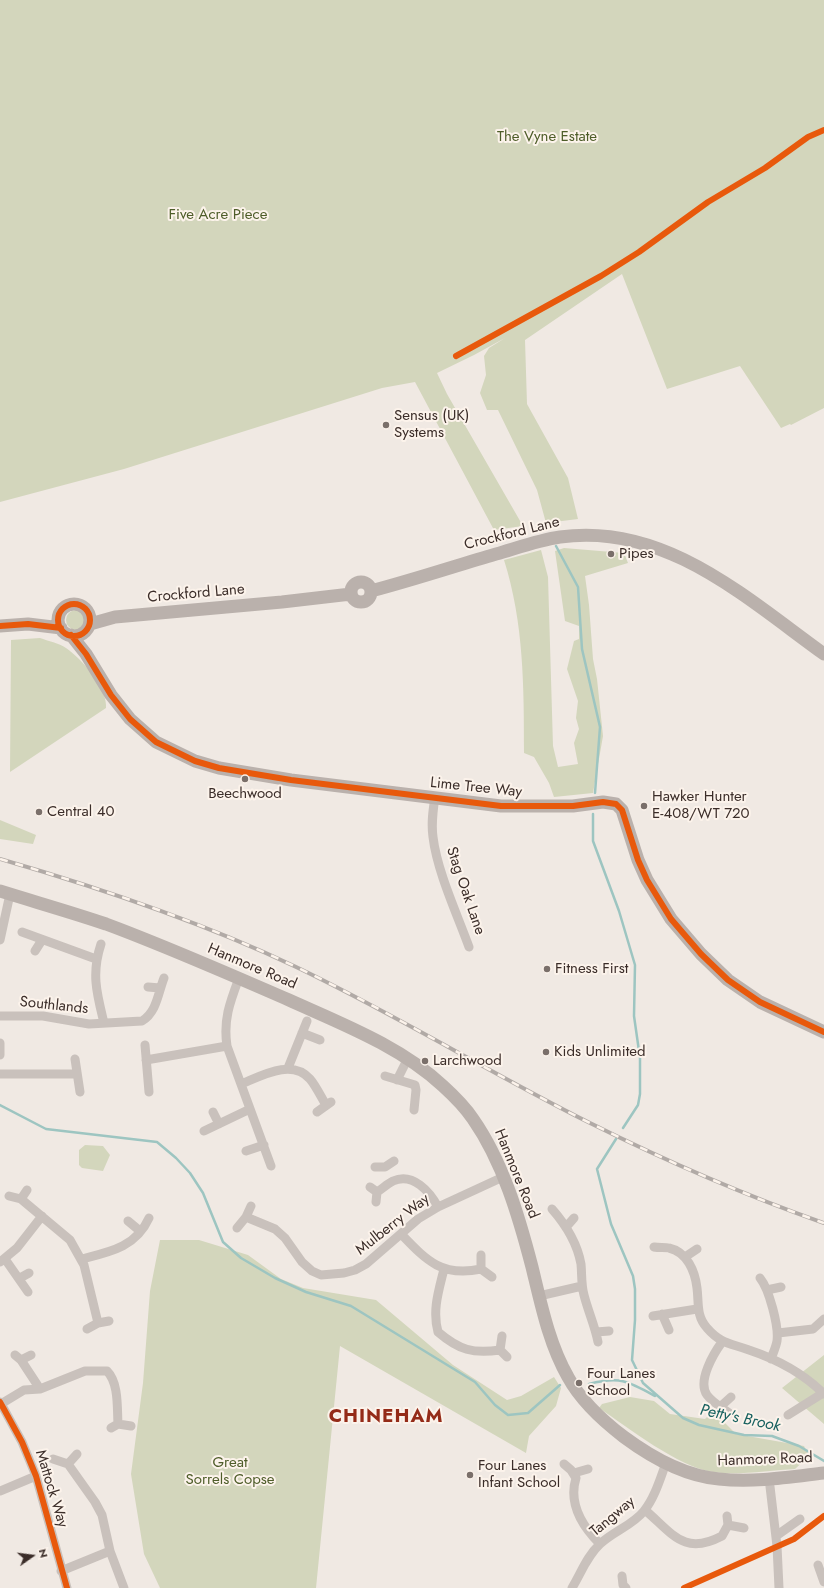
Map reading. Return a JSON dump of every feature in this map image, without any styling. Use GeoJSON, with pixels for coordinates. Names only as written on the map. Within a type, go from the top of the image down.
{"type":"FeatureCollection","features":[{"type":"Feature","properties":{"kind":"street","name":"Crockford Lane"},"geometry":{"type":"LineString","coordinates":[[87,628],[115,617],[282,602],[351,594],[356,601],[362,602],[370,597],[371,591],[555,538],[584,535],[622,538],[657,547],[678,556],[714,576],[824,654]]}},
{"type":"Feature","properties":{"kind":"street"},"geometry":{"type":"LineString","coordinates":[[28,624],[66,632],[76,636],[87,628],[90,615],[81,605],[74,604],[65,607],[60,614],[58,619],[66,632]]}},
{"type":"Feature","properties":{"kind":"street","name":"Crockford Lane"},"geometry":{"type":"LineString","coordinates":[[87,610],[115,617]]}},
{"type":"Feature","properties":{"kind":"street"},"geometry":{"type":"LineString","coordinates":[[0,626],[28,624],[60,614]]}},
{"type":"Feature","properties":{"kind":"street","name":"Lime Tree Way"},"geometry":{"type":"LineString","coordinates":[[86,654],[87,628]]}},
{"type":"Feature","properties":{"kind":"street","name":"Lime Tree Way"},"geometry":{"type":"LineString","coordinates":[[66,632],[86,654],[111,695],[130,719],[156,742],[185,758],[219,768],[291,780],[501,806],[572,806],[604,802],[616,804],[622,810],[638,860],[647,880],[671,919],[701,954],[728,980],[760,1002],[824,1032]]}},
{"type":"Feature","properties":{"kind":"street","name":"Stag Oak Lane"},"geometry":{"type":"LineString","coordinates":[[435,797],[432,832],[438,862],[470,947]]}},
{"type":"Feature","properties":{"kind":"street"},"geometry":{"type":"LineString","coordinates":[[0,940],[5,893]]}},
{"type":"Feature","properties":{"kind":"street","name":"Hanmore Road"},"geometry":{"type":"LineString","coordinates":[[5,893],[105,924],[239,978],[351,1028],[426,1072],[443,1086],[472,1116],[487,1141],[503,1177],[526,1242],[539,1296],[557,1355],[577,1392],[613,1429],[642,1451],[666,1463],[696,1474],[718,1479],[769,1478],[818,1474]]}},
{"type":"Feature","properties":{"kind":"street"},"geometry":{"type":"LineString","coordinates":[[22,932],[96,959]]}},
{"type":"Feature","properties":{"kind":"street"},"geometry":{"type":"LineString","coordinates":[[35,951],[42,940]]}},
{"type":"Feature","properties":{"kind":"street","name":"Southlands"},"geometry":{"type":"LineString","coordinates":[[101,944],[96,959],[95,982],[104,1023]]}},
{"type":"Feature","properties":{"kind":"street","name":"Southlands"},"geometry":{"type":"LineString","coordinates":[[0,1016],[43,1016],[76,1023],[142,1021],[149,1017],[153,1011],[164,978]]}},
{"type":"Feature","properties":{"kind":"street"},"geometry":{"type":"LineString","coordinates":[[239,978],[229,1006],[224,1029],[227,1046],[271,1166]]}},
{"type":"Feature","properties":{"kind":"street"},"geometry":{"type":"LineString","coordinates":[[148,987],[160,988]]}},
{"type":"Feature","properties":{"kind":"street"},"geometry":{"type":"LineString","coordinates":[[288,1068],[306,1021]]}},
{"type":"Feature","properties":{"kind":"street"},"geometry":{"type":"LineString","coordinates":[[302,1033],[320,1040]]}},
{"type":"Feature","properties":{"kind":"street"},"geometry":{"type":"LineString","coordinates":[[0,1042],[0,1055]]}},
{"type":"Feature","properties":{"kind":"street"},"geometry":{"type":"LineString","coordinates":[[144,1045],[149,1092]]}},
{"type":"Feature","properties":{"kind":"street"},"geometry":{"type":"LineString","coordinates":[[146,1060],[227,1046]]}},
{"type":"Feature","properties":{"kind":"street"},"geometry":{"type":"LineString","coordinates":[[75,1059],[80,1092]]}},
{"type":"Feature","properties":{"kind":"street"},"geometry":{"type":"LineString","coordinates":[[397,1080],[407,1060]]}},
{"type":"Feature","properties":{"kind":"street"},"geometry":{"type":"LineString","coordinates":[[241,1084],[262,1075],[288,1068],[298,1070],[308,1077],[328,1104],[317,1112]]}},
{"type":"Feature","properties":{"kind":"street"},"geometry":{"type":"LineString","coordinates":[[0,1074],[77,1074]]}},
{"type":"Feature","properties":{"kind":"street"},"geometry":{"type":"LineString","coordinates":[[385,1076],[415,1085],[414,1110]]}},
{"type":"Feature","properties":{"kind":"street"},"geometry":{"type":"LineString","coordinates":[[204,1131],[250,1109]]}},
{"type":"Feature","properties":{"kind":"street"},"geometry":{"type":"LineString","coordinates":[[213,1112],[219,1124]]}},
{"type":"Feature","properties":{"kind":"street"},"geometry":{"type":"LineString","coordinates":[[246,1151],[264,1145]]}},
{"type":"Feature","properties":{"kind":"street"},"geometry":{"type":"LineString","coordinates":[[375,1167],[385,1167],[394,1161]]}},
{"type":"Feature","properties":{"kind":"street"},"geometry":{"type":"LineString","coordinates":[[385,1167],[393,1181]]}},
{"type":"Feature","properties":{"kind":"street","name":"Mulberry Way"},"geometry":{"type":"LineString","coordinates":[[246,1217],[275,1229],[285,1238],[302,1262],[312,1271],[321,1274],[355,1270],[366,1264],[418,1220],[438,1207],[503,1177]]}},
{"type":"Feature","properties":{"kind":"street"},"geometry":{"type":"LineString","coordinates":[[374,1194],[393,1181],[409,1180],[421,1185],[430,1193],[438,1207]]}},
{"type":"Feature","properties":{"kind":"street"},"geometry":{"type":"LineString","coordinates":[[21,1199],[26,1190]]}},
{"type":"Feature","properties":{"kind":"street"},"geometry":{"type":"LineString","coordinates":[[9,1196],[21,1199],[70,1240],[82,1259],[98,1323]]}},
{"type":"Feature","properties":{"kind":"street"},"geometry":{"type":"LineString","coordinates":[[237,1228],[246,1217],[251,1206]]}},
{"type":"Feature","properties":{"kind":"street"},"geometry":{"type":"LineString","coordinates":[[552,1209],[567,1226],[575,1243],[581,1263],[582,1286],[598,1342]]}},
{"type":"Feature","properties":{"kind":"street"},"geometry":{"type":"LineString","coordinates":[[28,1292],[20,1278],[3,1261],[18,1248],[42,1216]]}},
{"type":"Feature","properties":{"kind":"street"},"geometry":{"type":"LineString","coordinates":[[82,1259],[118,1250],[128,1244],[145,1225],[149,1218]]}},
{"type":"Feature","properties":{"kind":"street"},"geometry":{"type":"LineString","coordinates":[[567,1226],[574,1218]]}},
{"type":"Feature","properties":{"kind":"street"},"geometry":{"type":"LineString","coordinates":[[128,1221],[140,1231]]}},
{"type":"Feature","properties":{"kind":"street"},"geometry":{"type":"LineString","coordinates":[[402,1235],[426,1259],[444,1269],[472,1271],[481,1269],[492,1277]]}},
{"type":"Feature","properties":{"kind":"street"},"geometry":{"type":"LineString","coordinates":[[654,1248],[670,1248],[685,1257],[693,1272],[697,1288],[697,1309],[701,1322],[722,1342],[771,1359],[797,1373],[824,1393],[788,1415]]}},
{"type":"Feature","properties":{"kind":"street"},"geometry":{"type":"LineString","coordinates":[[685,1257],[698,1249]]}},
{"type":"Feature","properties":{"kind":"street"},"geometry":{"type":"LineString","coordinates":[[481,1255],[481,1269]]}},
{"type":"Feature","properties":{"kind":"street"},"geometry":{"type":"LineString","coordinates":[[444,1269],[436,1301],[435,1314],[438,1332],[458,1348],[473,1352],[500,1350],[507,1357]]}},
{"type":"Feature","properties":{"kind":"street"},"geometry":{"type":"LineString","coordinates":[[20,1278],[29,1273]]}},
{"type":"Feature","properties":{"kind":"street"},"geometry":{"type":"LineString","coordinates":[[760,1278],[767,1290],[778,1334],[777,1343],[771,1359]]}},
{"type":"Feature","properties":{"kind":"street"},"geometry":{"type":"LineString","coordinates":[[539,1296],[582,1286]]}},
{"type":"Feature","properties":{"kind":"street"},"geometry":{"type":"LineString","coordinates":[[767,1290],[781,1287]]}},
{"type":"Feature","properties":{"kind":"street"},"geometry":{"type":"LineString","coordinates":[[669,1330],[658,1315],[697,1309]]}},
{"type":"Feature","properties":{"kind":"street"},"geometry":{"type":"LineString","coordinates":[[778,1334],[813,1329],[824,1319]]}},
{"type":"Feature","properties":{"kind":"street"},"geometry":{"type":"LineString","coordinates":[[87,1329],[98,1323],[109,1321]]}},
{"type":"Feature","properties":{"kind":"street"},"geometry":{"type":"LineString","coordinates":[[596,1332],[609,1331]]}},
{"type":"Feature","properties":{"kind":"street"},"geometry":{"type":"LineString","coordinates":[[500,1350],[502,1336]]}},
{"type":"Feature","properties":{"kind":"street"},"geometry":{"type":"LineString","coordinates":[[722,1342],[711,1358],[706,1375],[705,1389],[707,1394],[720,1407],[729,1413]]}},
{"type":"Feature","properties":{"kind":"street"},"geometry":{"type":"LineString","coordinates":[[31,1355],[18,1357],[40,1389]]}},
{"type":"Feature","properties":{"kind":"street"},"geometry":{"type":"LineString","coordinates":[[1,1403],[24,1390],[40,1389],[86,1371],[107,1371],[112,1376],[114,1385],[115,1426],[131,1426]]}},
{"type":"Feature","properties":{"kind":"street"},"geometry":{"type":"LineString","coordinates":[[720,1407],[731,1397]]}},
{"type":"Feature","properties":{"kind":"street","name":"Mattock Way"},"geometry":{"type":"LineString","coordinates":[[1,1403],[22,1442],[36,1476],[61,1571],[67,1588]]}},
{"type":"Feature","properties":{"kind":"street"},"geometry":{"type":"LineString","coordinates":[[68,1464],[77,1454]]}},
{"type":"Feature","properties":{"kind":"street"},"geometry":{"type":"LineString","coordinates":[[54,1459],[68,1464],[102,1515],[110,1551],[124,1588]]}},
{"type":"Feature","properties":{"kind":"street","name":"Tangway"},"geometry":{"type":"LineString","coordinates":[[573,1588],[580,1572],[600,1544],[635,1520],[645,1510],[654,1494],[666,1463]]}},
{"type":"Feature","properties":{"kind":"street"},"geometry":{"type":"LineString","coordinates":[[564,1464],[574,1473],[576,1478],[572,1491],[573,1500],[584,1525],[600,1544]]}},
{"type":"Feature","properties":{"kind":"street"},"geometry":{"type":"LineString","coordinates":[[574,1473],[588,1469]]}},
{"type":"Feature","properties":{"kind":"street"},"geometry":{"type":"LineString","coordinates":[[0,1490],[36,1476]]}},
{"type":"Feature","properties":{"kind":"street"},"geometry":{"type":"LineString","coordinates":[[769,1478],[776,1536],[779,1588]]}},
{"type":"Feature","properties":{"kind":"street"},"geometry":{"type":"LineString","coordinates":[[645,1510],[679,1539],[692,1545],[702,1544],[722,1536],[727,1520],[744,1528]]}},
{"type":"Feature","properties":{"kind":"street"},"geometry":{"type":"LineString","coordinates":[[776,1536],[800,1519]]}},
{"type":"Feature","properties":{"kind":"street"},"geometry":{"type":"LineString","coordinates":[[61,1571],[110,1551]]}},
{"type":"Feature","properties":{"kind":"street"},"geometry":{"type":"LineString","coordinates":[[809,1567],[821,1564],[824,1582]]}},
{"type":"Feature","properties":{"kind":"green space"},"geometry":{"type":"Polygon","coordinates":[[[0,0],[824,0],[824,408],[791,425],[790,424],[781,428],[740,366],[667,389],[622,274],[525,340],[527,404],[568,478],[578,519],[546,523],[537,490],[498,410],[487,410],[480,393],[486,375],[484,356],[489,348],[505,338],[437,373],[447,394],[523,526],[494,530],[415,382],[382,388],[124,469],[0,502],[0,0]]]}},
{"type":"Feature","properties":{"kind":"green space"},"geometry":{"type":"Polygon","coordinates":[[[564,548],[624,553],[628,563],[585,576],[593,659],[597,679],[603,736],[593,793],[554,797],[549,783],[534,757],[524,753],[522,656],[516,608],[504,560],[541,550],[548,577],[553,746],[558,767],[578,764],[574,743],[579,729],[576,718],[578,701],[567,669],[574,641],[579,639],[579,626],[565,621],[555,551],[564,548]]]}},
{"type":"Feature","properties":{"kind":"green space"},"geometry":{"type":"Polygon","coordinates":[[[76,610],[83,613],[86,620],[83,627],[76,630],[69,627],[66,620],[69,613],[76,610]]]}},
{"type":"Feature","properties":{"kind":"green space"},"geometry":{"type":"Polygon","coordinates":[[[40,638],[63,646],[79,659],[93,675],[103,692],[106,700],[106,708],[10,772],[11,640],[40,638]]]}},
{"type":"Feature","properties":{"kind":"green space"},"geometry":{"type":"Polygon","coordinates":[[[0,820],[36,835],[33,844],[0,839],[0,820]]]}},
{"type":"Feature","properties":{"kind":"green space"},"geometry":{"type":"Polygon","coordinates":[[[85,1145],[103,1146],[110,1155],[103,1171],[82,1168],[79,1165],[79,1150],[85,1145]]]}},
{"type":"Feature","properties":{"kind":"green space","name":"Great Sorrels Copse"},"geometry":{"type":"Polygon","coordinates":[[[160,1240],[199,1240],[248,1255],[281,1279],[303,1288],[376,1300],[453,1365],[507,1400],[521,1396],[554,1377],[561,1388],[556,1406],[529,1436],[526,1453],[340,1346],[316,1588],[160,1588],[144,1554],[131,1474],[143,1383],[150,1291],[160,1240]]]}},
{"type":"Feature","properties":{"kind":"green space"},"geometry":{"type":"Polygon","coordinates":[[[824,1355],[824,1424],[782,1388],[824,1355]]]}},
{"type":"Feature","properties":{"kind":"green space"},"geometry":{"type":"Polygon","coordinates":[[[630,1397],[654,1401],[670,1414],[705,1419],[713,1411],[736,1434],[804,1446],[809,1456],[795,1469],[722,1473],[699,1469],[654,1446],[599,1408],[602,1404],[630,1397]]]}},
{"type":"Feature","properties":{"kind":"waterway"},"geometry":{"type":"LineString","coordinates":[[556,546],[578,587],[582,649],[600,727],[595,793]]}},
{"type":"Feature","properties":{"kind":"waterway"},"geometry":{"type":"LineString","coordinates":[[593,814],[593,841],[619,911],[635,965],[634,1016],[640,1058],[640,1094],[638,1105],[623,1128]]}},
{"type":"Feature","properties":{"kind":"waterway"},"geometry":{"type":"LineString","coordinates":[[0,1105],[46,1129],[157,1142],[176,1158],[190,1173],[203,1193],[223,1242],[241,1258],[275,1278],[306,1292],[351,1306],[475,1382],[495,1405],[508,1415],[528,1413],[560,1385]]}},
{"type":"Feature","properties":{"kind":"waterway","name":"Petty's Brook"},"geometry":{"type":"LineString","coordinates":[[616,1139],[597,1169],[611,1224],[633,1276],[635,1289],[635,1320],[632,1360],[643,1383],[683,1418],[699,1425],[744,1435],[772,1436],[799,1446],[824,1461]]}},
{"type":"Feature","properties":{"kind":"waterway"},"geometry":{"type":"LineString","coordinates":[[589,1384],[609,1380],[624,1381],[655,1396]]}},
{"type":"Feature","properties":{"kind":"railway"},"geometry":{"type":"LineString","coordinates":[[0,859],[149,906],[222,934],[332,984],[553,1104],[619,1137],[676,1164],[735,1189],[824,1223]]}},
{"type":"Feature","properties":{"kind":"cycle path"},"geometry":{"type":"LineString","coordinates":[[456,356],[601,276],[639,252],[708,202],[765,168],[808,137],[824,130]]}},
{"type":"Feature","properties":{"kind":"cycle path"},"geometry":{"type":"LineString","coordinates":[[74,604],[80,605],[87,611],[90,620],[89,626],[83,633],[74,636],[68,635],[61,629],[58,620],[59,614],[65,607],[74,604]]}},
{"type":"Feature","properties":{"kind":"cycle path"},"geometry":{"type":"LineString","coordinates":[[0,626],[28,624],[61,628]]}},
{"type":"Feature","properties":{"kind":"cycle path"},"geometry":{"type":"LineString","coordinates":[[71,635],[86,654],[111,695],[130,719],[156,742],[195,761],[219,768],[291,780],[501,806],[573,806],[603,802],[616,804],[622,810],[638,860],[647,880],[671,919],[701,954],[728,980],[760,1002],[824,1032]]}},
{"type":"Feature","properties":{"kind":"cycle path"},"geometry":{"type":"LineString","coordinates":[[0,1402],[22,1442],[36,1476],[67,1588]]}},
{"type":"Feature","properties":{"kind":"cycle path"},"geometry":{"type":"LineString","coordinates":[[684,1588],[794,1539],[824,1516]]}},
{"type":"Feature","properties":{"kind":"place","name":"Sensus (UK) Systems"},"geometry":{"type":"Point","coordinates":[386,425]}},
{"type":"Feature","properties":{"kind":"place","name":"Pipes"},"geometry":{"type":"Point","coordinates":[611,554]}},
{"type":"Feature","properties":{"kind":"place","name":"Beechwood"},"geometry":{"type":"Point","coordinates":[245,779]}},
{"type":"Feature","properties":{"kind":"place","name":"Hawker Hunter E-408/WT 720"},"geometry":{"type":"Point","coordinates":[644,806]}},
{"type":"Feature","properties":{"kind":"place","name":"Central 40"},"geometry":{"type":"Point","coordinates":[39,812]}},
{"type":"Feature","properties":{"kind":"place","name":"Fitness First"},"geometry":{"type":"Point","coordinates":[547,969]}},
{"type":"Feature","properties":{"kind":"place","name":"Kids Unlimited"},"geometry":{"type":"Point","coordinates":[546,1052]}},
{"type":"Feature","properties":{"kind":"place","name":"Larchwood"},"geometry":{"type":"Point","coordinates":[425,1061]}},
{"type":"Feature","properties":{"kind":"place","name":"Four Lanes School"},"geometry":{"type":"Point","coordinates":[579,1383]}},
{"type":"Feature","properties":{"kind":"place","name":"Four Lanes Infant School"},"geometry":{"type":"Point","coordinates":[470,1475]}},
{"type":"Feature","properties":{"kind":"district","name":"CHINEHAM"},"geometry":{"type":"Point","coordinates":[386,1417]}},
{"type":"Feature","properties":{"kind":"park label","name":"The Vyne Estate"},"geometry":{"type":"Point","coordinates":[547,137]}},
{"type":"Feature","properties":{"kind":"park label","name":"Five Acre Piece"},"geometry":{"type":"Point","coordinates":[218,215]}}]}
